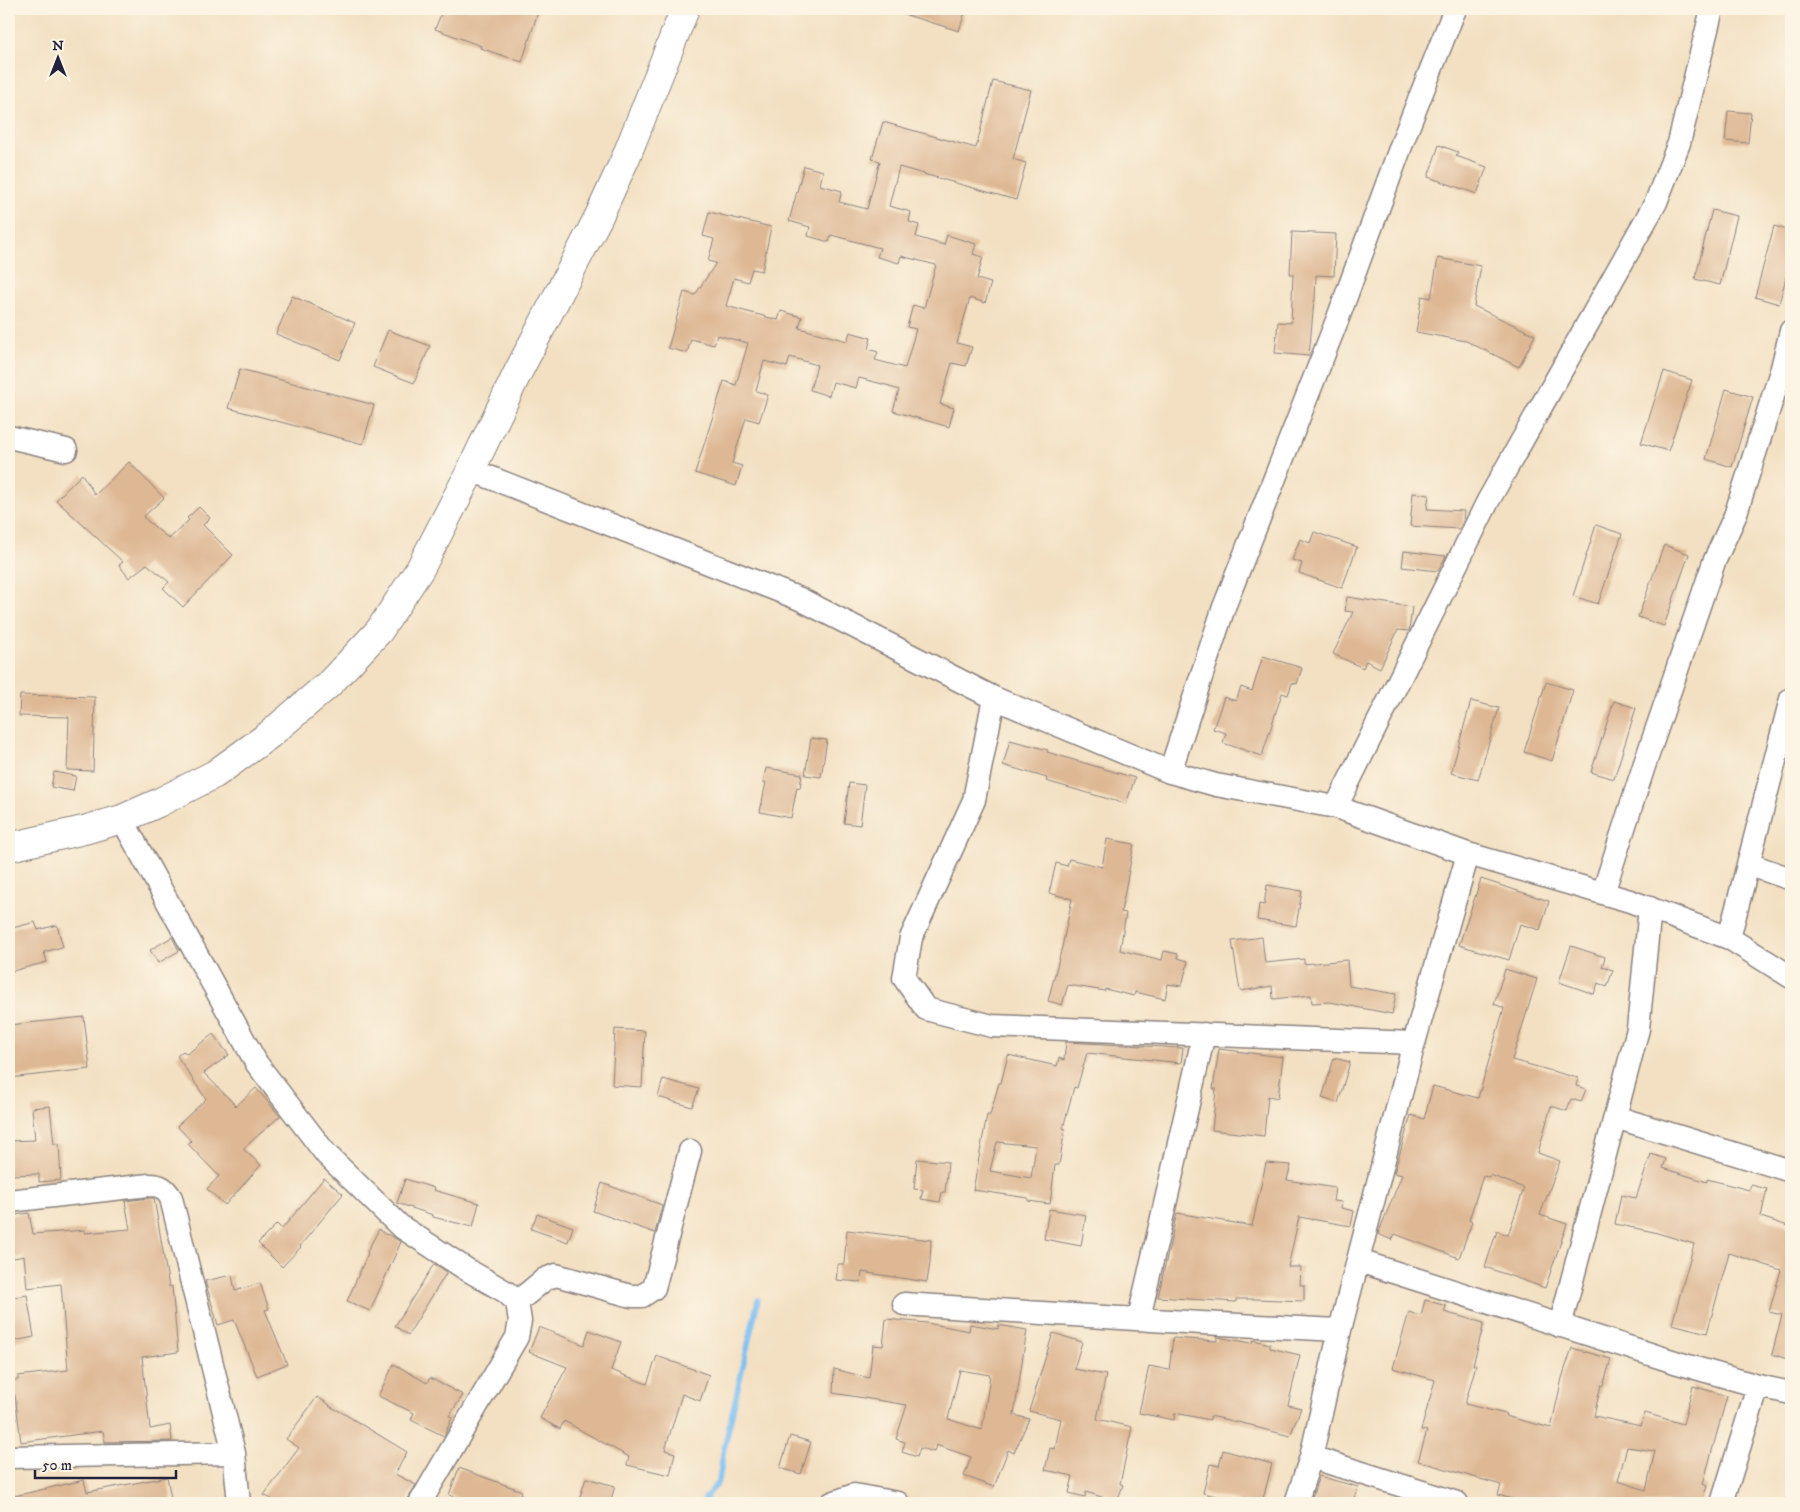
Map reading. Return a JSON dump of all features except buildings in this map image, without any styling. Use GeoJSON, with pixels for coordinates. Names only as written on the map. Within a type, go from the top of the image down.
{"type":"FeatureCollection","features":[{"type":"Feature","properties":{"kind":"street"},"geometry":{"type":"LineString","coordinates":[[9,847],[84,830],[122,819],[215,774],[269,735],[329,684],[379,631],[420,569],[471,470],[518,372],[599,216],[636,132],[685,9]]}},
{"type":"Feature","properties":{"kind":"street"},"geometry":{"type":"LineString","coordinates":[[1170,772],[1224,607],[1338,318],[1404,135],[1455,9]]}},
{"type":"Feature","properties":{"kind":"street"},"geometry":{"type":"LineString","coordinates":[[1336,808],[1488,501],[1656,202],[1679,143],[1712,9]]}},
{"type":"Feature","properties":{"kind":"street"},"geometry":{"type":"LineString","coordinates":[[1603,893],[1644,766],[1711,572],[1735,516],[1782,368],[1791,331]]}},
{"type":"Feature","properties":{"kind":"street"},"geometry":{"type":"LineString","coordinates":[[9,436],[66,450]]}},
{"type":"Feature","properties":{"kind":"street"},"geometry":{"type":"LineString","coordinates":[[471,470],[800,599],[994,698],[1170,772],[1216,785],[1336,808],[1468,854],[1650,908],[1729,938],[1791,977]]}},
{"type":"Feature","properties":{"kind":"street"},"geometry":{"type":"LineString","coordinates":[[994,698],[974,800],[911,938],[904,978],[926,1009],[992,1026],[1414,1043]]}},
{"type":"Feature","properties":{"kind":"street"},"geometry":{"type":"LineString","coordinates":[[1729,938],[1791,699]]}},
{"type":"Feature","properties":{"kind":"street"},"geometry":{"type":"LineString","coordinates":[[122,819],[257,1064],[326,1154],[400,1226],[466,1269],[506,1292],[517,1302],[520,1321],[517,1337],[420,1503]]}},
{"type":"Feature","properties":{"kind":"street"},"geometry":{"type":"LineString","coordinates":[[1296,1503],[1311,1457],[1340,1330],[1414,1043],[1468,854]]}},
{"type":"Feature","properties":{"kind":"street"},"geometry":{"type":"LineString","coordinates":[[1748,864],[1791,879]]}},
{"type":"Feature","properties":{"kind":"street"},"geometry":{"type":"LineString","coordinates":[[1560,1326],[1638,1029],[1650,908]]}},
{"type":"Feature","properties":{"kind":"street"},"geometry":{"type":"LineString","coordinates":[[1139,1318],[1204,1034]]}},
{"type":"Feature","properties":{"kind":"street"},"geometry":{"type":"LineString","coordinates":[[1614,1117],[1791,1172]]}},
{"type":"Feature","properties":{"kind":"street"},"geometry":{"type":"LineString","coordinates":[[517,1302],[545,1279],[556,1275],[631,1296],[642,1296],[654,1288],[690,1151]]}},
{"type":"Feature","properties":{"kind":"street"},"geometry":{"type":"LineString","coordinates":[[9,1201],[149,1185],[160,1185],[167,1190],[171,1198],[234,1453],[239,1503]]}},
{"type":"Feature","properties":{"kind":"street"},"geometry":{"type":"LineString","coordinates":[[1359,1261],[1678,1363],[1758,1386],[1791,1393]]}},
{"type":"Feature","properties":{"kind":"street"},"geometry":{"type":"LineString","coordinates":[[904,1304],[1139,1318],[1221,1325],[1340,1330]]}},
{"type":"Feature","properties":{"kind":"street"},"geometry":{"type":"LineString","coordinates":[[1722,1503],[1758,1386]]}},
{"type":"Feature","properties":{"kind":"street"},"geometry":{"type":"LineString","coordinates":[[9,1457],[234,1453]]}},
{"type":"Feature","properties":{"kind":"street"},"geometry":{"type":"LineString","coordinates":[[1311,1457],[1457,1503]]}},
{"type":"Feature","properties":{"kind":"street"},"geometry":{"type":"LineString","coordinates":[[832,1503],[854,1496],[898,1503]]}},
{"type":"Feature","properties":{"kind":"waterway"},"geometry":{"type":"LineString","coordinates":[[704,1503],[704,1500],[719,1481],[723,1453],[758,1300]]}}]}
